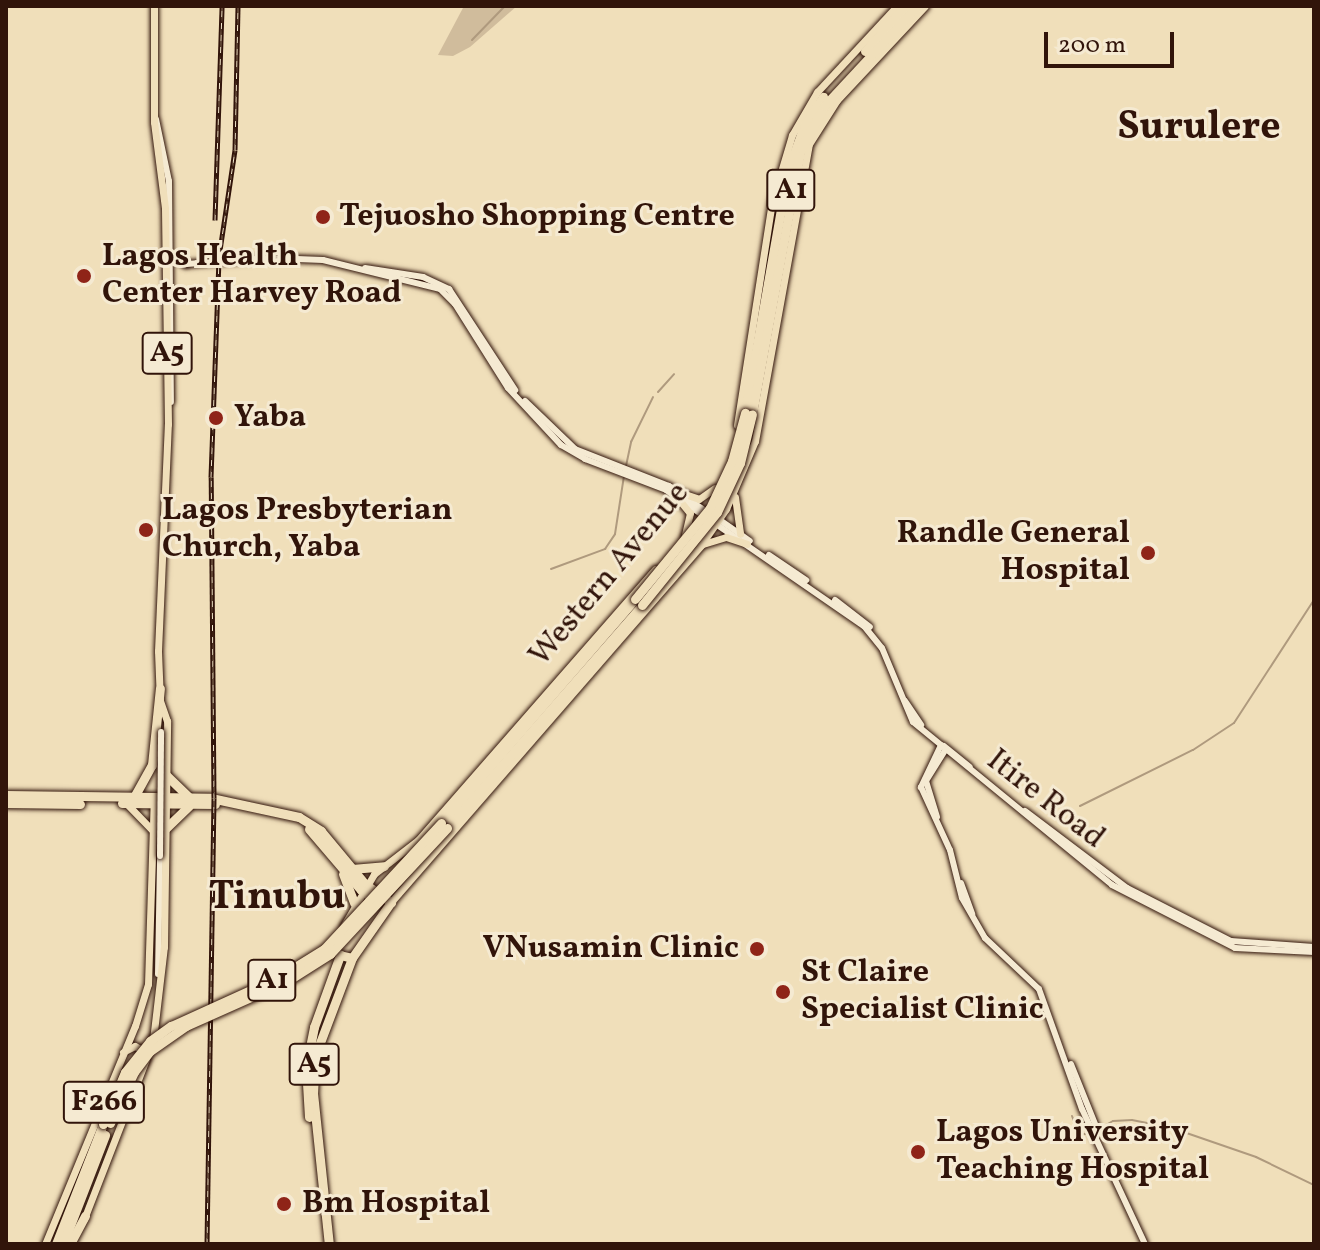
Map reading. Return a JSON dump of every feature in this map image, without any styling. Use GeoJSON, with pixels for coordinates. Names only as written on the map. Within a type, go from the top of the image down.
{"type":"FeatureCollection","features":[{"type":"Feature","properties":{"kind":"highway","name":"Western Avenue"},"geometry":{"type":"LineString","coordinates":[[749,413],[768,263],[788,170],[804,126],[832,87],[906,6]]}},
{"type":"Feature","properties":{"kind":"highway","name":"Western Avenue"},"geometry":{"type":"LineString","coordinates":[[106,1125],[134,1072],[150,1051],[186,1026],[289,980],[330,954],[503,759],[546,721],[710,508],[732,461],[749,413],[771,330],[795,168],[808,132],[837,90],[917,6]]}},
{"type":"Feature","properties":{"kind":"highway"},"geometry":{"type":"LineString","coordinates":[[760,312],[768,263]]}},
{"type":"Feature","properties":{"kind":"highway"},"geometry":{"type":"LineString","coordinates":[[771,330],[780,277]]}},
{"type":"Feature","properties":{"kind":"highway","name":"Western Avenue"},"geometry":{"type":"LineString","coordinates":[[503,759],[527,720],[638,602]]}},
{"type":"Feature","properties":{"kind":"highway"},"geometry":{"type":"LineString","coordinates":[[130,800],[152,765],[160,688]]}},
{"type":"Feature","properties":{"kind":"highway"},"geometry":{"type":"LineString","coordinates":[[503,759],[512,737],[527,720]]}},
{"type":"Feature","properties":{"kind":"highway"},"geometry":{"type":"LineString","coordinates":[[503,759],[530,739],[546,721]]}},
{"type":"Feature","properties":{"kind":"highway"},"geometry":{"type":"LineString","coordinates":[[166,775],[192,803]]}},
{"type":"Feature","properties":{"kind":"highway"},"geometry":{"type":"LineString","coordinates":[[6,795],[130,800]]}},
{"type":"Feature","properties":{"kind":"highway"},"geometry":{"type":"LineString","coordinates":[[6,803],[130,800],[192,803],[214,798],[307,820],[326,835],[345,868],[363,887],[389,906]]}},
{"type":"Feature","properties":{"kind":"highway"},"geometry":{"type":"LineString","coordinates":[[166,828],[192,803]]}},
{"type":"Feature","properties":{"kind":"highway"},"geometry":{"type":"LineString","coordinates":[[345,868],[364,871],[384,866]]}},
{"type":"Feature","properties":{"kind":"highway"},"geometry":{"type":"LineString","coordinates":[[345,868],[354,903]]}},
{"type":"Feature","properties":{"kind":"highway","name":"A5"},"geometry":{"type":"LineString","coordinates":[[326,1244],[314,1063],[352,958],[389,906]]}},
{"type":"Feature","properties":{"kind":"highway"},"geometry":{"type":"LineString","coordinates":[[340,955],[352,958]]}},
{"type":"Feature","properties":{"kind":"highway","name":"A5"},"geometry":{"type":"LineString","coordinates":[[326,1244],[306,1067],[314,1027],[340,955]]}},
{"type":"Feature","properties":{"kind":"highway","name":"A1"},"geometry":{"type":"LineString","coordinates":[[56,1244],[106,1125]]}},
{"type":"Feature","properties":{"kind":"highway","name":"A1"},"geometry":{"type":"LineString","coordinates":[[63,1244],[106,1125]]}},
{"type":"Feature","properties":{"kind":"highway"},"geometry":{"type":"LineString","coordinates":[[72,1244],[85,1216]]}},
{"type":"Feature","properties":{"kind":"main road","name":"A5"},"geometry":{"type":"LineString","coordinates":[[154,6],[153,100],[165,208],[168,424],[160,701],[167,721],[166,801]]}},
{"type":"Feature","properties":{"kind":"main road","name":"Western Avenue"},"geometry":{"type":"LineString","coordinates":[[768,263],[772,202],[797,123],[817,92],[897,6]]}},
{"type":"Feature","properties":{"kind":"main road","name":"Western Avenue"},"geometry":{"type":"LineString","coordinates":[[780,277],[809,144],[837,100],[925,6]]}},
{"type":"Feature","properties":{"kind":"main road"},"geometry":{"type":"LineString","coordinates":[[153,100],[167,165],[170,221],[168,424]]}},
{"type":"Feature","properties":{"kind":"main road"},"geometry":{"type":"LineString","coordinates":[[170,256],[186,264]]}},
{"type":"Feature","properties":{"kind":"main road"},"geometry":{"type":"LineString","coordinates":[[170,271],[186,264],[271,258],[359,268],[424,282],[443,292],[508,388],[572,453],[678,494],[699,499],[715,488]]}},
{"type":"Feature","properties":{"kind":"main road","name":"Western Avenue"},"geometry":{"type":"LineString","coordinates":[[527,720],[702,512],[715,488],[738,424],[760,312]]}},
{"type":"Feature","properties":{"kind":"main road","name":"Western Avenue"},"geometry":{"type":"LineString","coordinates":[[546,721],[701,545],[735,493],[755,441],[771,330]]}},
{"type":"Feature","properties":{"kind":"main road"},"geometry":{"type":"LineString","coordinates":[[735,493],[740,534]]}},
{"type":"Feature","properties":{"kind":"main road"},"geometry":{"type":"LineString","coordinates":[[678,494],[740,534],[815,589]]}},
{"type":"Feature","properties":{"kind":"main road"},"geometry":{"type":"LineString","coordinates":[[678,494],[690,513],[685,535]]}},
{"type":"Feature","properties":{"kind":"main road"},"geometry":{"type":"LineString","coordinates":[[718,522],[815,589]]}},
{"type":"Feature","properties":{"kind":"main road"},"geometry":{"type":"LineString","coordinates":[[701,545],[726,537],[747,544]]}},
{"type":"Feature","properties":{"kind":"main road","name":"Itire Road"},"geometry":{"type":"LineString","coordinates":[[815,589],[858,615],[881,639],[904,699],[943,748],[1127,888],[1238,944],[1314,950]]}},
{"type":"Feature","properties":{"kind":"main road"},"geometry":{"type":"LineString","coordinates":[[160,701],[160,926]]}},
{"type":"Feature","properties":{"kind":"main road"},"geometry":{"type":"LineString","coordinates":[[943,748],[924,772],[922,793],[950,850],[962,898],[985,938],[1039,989],[1089,1118],[1147,1244]]}},
{"type":"Feature","properties":{"kind":"main road","name":"Western Avenue"},"geometry":{"type":"LineString","coordinates":[[340,955],[343,926],[363,887],[418,840],[503,759]]}},
{"type":"Feature","properties":{"kind":"main road","name":"Western Avenue"},"geometry":{"type":"LineString","coordinates":[[389,906],[503,759]]}},
{"type":"Feature","properties":{"kind":"main road"},"geometry":{"type":"LineString","coordinates":[[130,800],[148,822],[154,837]]}},
{"type":"Feature","properties":{"kind":"main road"},"geometry":{"type":"LineString","coordinates":[[154,800],[154,837]]}},
{"type":"Feature","properties":{"kind":"main road","name":"F266"},"geometry":{"type":"LineString","coordinates":[[85,1216],[153,1040],[159,985],[166,801]]}},
{"type":"Feature","properties":{"kind":"main road","name":"F266"},"geometry":{"type":"LineString","coordinates":[[45,1244],[135,1026],[151,956],[154,837]]}},
{"type":"Feature","properties":{"kind":"main road"},"geometry":{"type":"LineString","coordinates":[[135,1026],[139,1041],[153,1040]]}},
{"type":"Feature","properties":{"kind":"main road"},"geometry":{"type":"LineString","coordinates":[[123,1052],[135,1046],[144,1048],[147,1058]]}},
{"type":"Feature","properties":{"kind":"shaded area"},"geometry":{"type":"Polygon","coordinates":[[[464,6],[517,6],[470,47],[453,56],[438,55],[464,6]]]}},
{"type":"Feature","properties":{"kind":"waterway"},"geometry":{"type":"LineString","coordinates":[[472,40],[505,6]]}},
{"type":"Feature","properties":{"kind":"waterway"},"geometry":{"type":"LineString","coordinates":[[658,392],[674,374]]}},
{"type":"Feature","properties":{"kind":"waterway"},"geometry":{"type":"LineString","coordinates":[[626,466],[631,442],[653,397]]}},
{"type":"Feature","properties":{"kind":"waterway"},"geometry":{"type":"LineString","coordinates":[[551,569],[605,549],[615,534],[624,476]]}},
{"type":"Feature","properties":{"kind":"waterway"},"geometry":{"type":"LineString","coordinates":[[1080,806],[1193,750],[1234,723],[1314,600]]}},
{"type":"Feature","properties":{"kind":"waterway"},"geometry":{"type":"LineString","coordinates":[[1072,1116],[1079,1134],[1090,1134]]}},
{"type":"Feature","properties":{"kind":"waterway"},"geometry":{"type":"LineString","coordinates":[[1099,1129],[1113,1121],[1132,1120],[1172,1128],[1256,1157],[1314,1185]]}},
{"type":"Feature","properties":{"kind":"railway"},"geometry":{"type":"LineString","coordinates":[[215,220],[222,6]]}},
{"type":"Feature","properties":{"kind":"railway"},"geometry":{"type":"LineString","coordinates":[[207,1244],[214,798],[211,477],[219,257],[235,150],[238,6]]}},
{"type":"Feature","properties":{"kind":"place","name":"Tejuosho Shopping Centre"},"geometry":{"type":"Point","coordinates":[323,217]}},
{"type":"Feature","properties":{"kind":"place","name":"Lagos Health Center Harvey Road"},"geometry":{"type":"Point","coordinates":[84,276]}},
{"type":"Feature","properties":{"kind":"place","name":"Yaba"},"geometry":{"type":"Point","coordinates":[216,418]}},
{"type":"Feature","properties":{"kind":"place","name":"Lagos Presbyterian Church, Yaba"},"geometry":{"type":"Point","coordinates":[146,530]}},
{"type":"Feature","properties":{"kind":"place","name":"Randle General Hospital"},"geometry":{"type":"Point","coordinates":[1148,553]}},
{"type":"Feature","properties":{"kind":"place","name":"VNusamin Clinic"},"geometry":{"type":"Point","coordinates":[757,949]}},
{"type":"Feature","properties":{"kind":"place","name":"St Claire Specialist Clinic"},"geometry":{"type":"Point","coordinates":[783,992]}},
{"type":"Feature","properties":{"kind":"place","name":"Lagos University Teaching Hospital"},"geometry":{"type":"Point","coordinates":[918,1152]}},
{"type":"Feature","properties":{"kind":"place","name":"Bm Hospital"},"geometry":{"type":"Point","coordinates":[284,1204]}},
{"type":"Feature","properties":{"kind":"district","name":"Surulere"},"geometry":{"type":"Point","coordinates":[1199,128]}},
{"type":"Feature","properties":{"kind":"district","name":"Tinubu"},"geometry":{"type":"Point","coordinates":[277,898]}}]}
